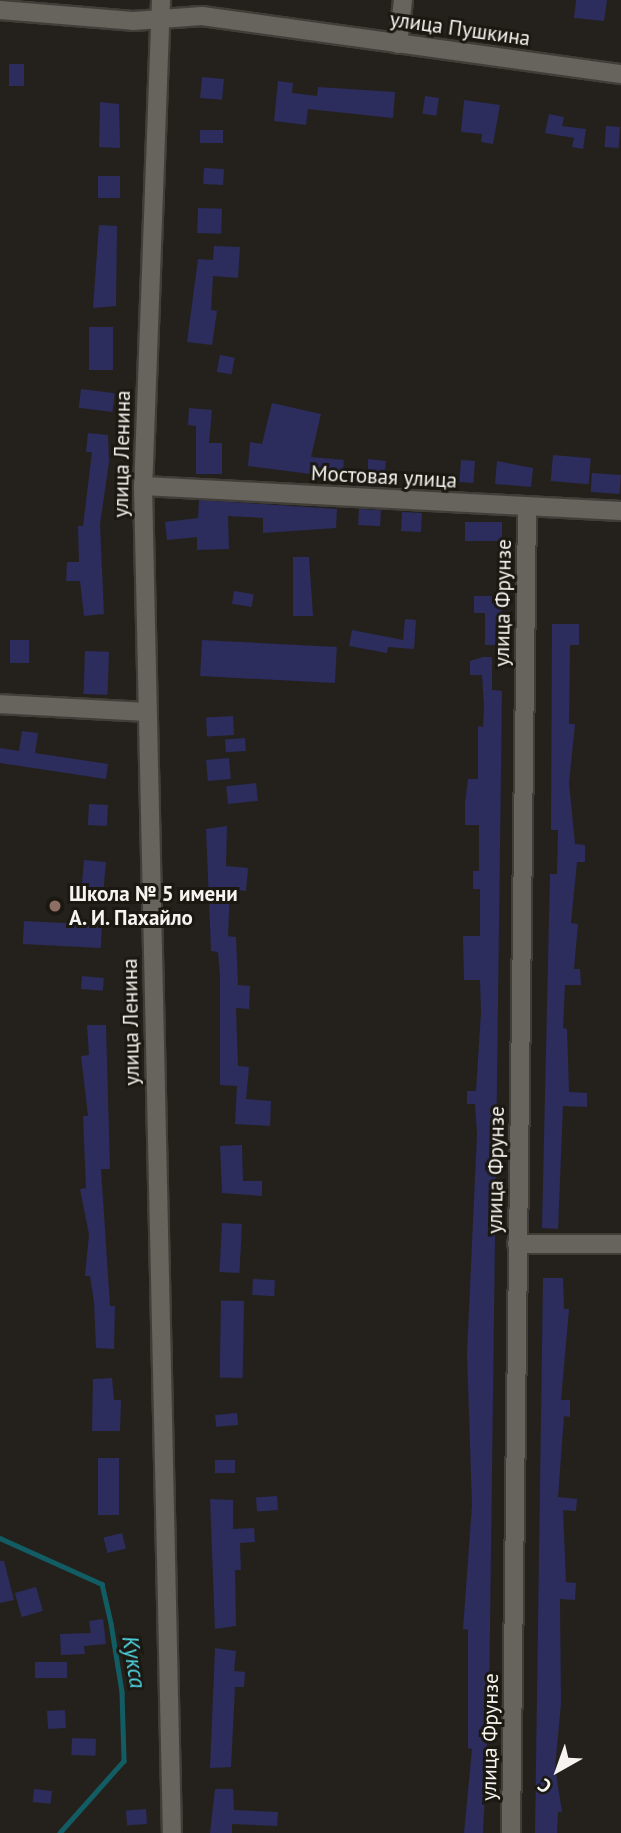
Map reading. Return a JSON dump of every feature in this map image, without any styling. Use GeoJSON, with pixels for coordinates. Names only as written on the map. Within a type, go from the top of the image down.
{"type":"FeatureCollection","features":[{"type":"Feature","properties":{"kind":"street","name":"улица Ленина"},"geometry":{"type":"LineString","coordinates":[[161,0],[144,486],[172,1833]]}},
{"type":"Feature","properties":{"kind":"street"},"geometry":{"type":"LineString","coordinates":[[398,44],[403,0]]}},
{"type":"Feature","properties":{"kind":"street","name":"улица Пушкина"},"geometry":{"type":"LineString","coordinates":[[0,10],[160,19],[202,16],[621,74]]}},
{"type":"Feature","properties":{"kind":"street","name":"Мостовая улица"},"geometry":{"type":"LineString","coordinates":[[144,486],[621,511]]}},
{"type":"Feature","properties":{"kind":"street","name":"улица Фрунзе"},"geometry":{"type":"LineString","coordinates":[[511,1833],[527,508]]}},
{"type":"Feature","properties":{"kind":"street"},"geometry":{"type":"LineString","coordinates":[[0,704],[147,712]]}},
{"type":"Feature","properties":{"kind":"street"},"geometry":{"type":"LineString","coordinates":[[517,1244],[621,1244]]}},
{"type":"Feature","properties":{"kind":"building"},"geometry":{"type":"Polygon","coordinates":[[[576,0],[607,0],[604,21],[574,18],[576,0]]]}},
{"type":"Feature","properties":{"kind":"building"},"geometry":{"type":"Polygon","coordinates":[[[9,64],[24,64],[24,86],[9,86],[9,64]]]}},
{"type":"Feature","properties":{"kind":"building"},"geometry":{"type":"Polygon","coordinates":[[[202,77],[224,79],[222,100],[200,98],[202,77]]]}},
{"type":"Feature","properties":{"kind":"building"},"geometry":{"type":"Polygon","coordinates":[[[278,81],[293,83],[292,93],[317,96],[318,87],[395,92],[393,118],[308,109],[306,125],[274,121],[278,81]]]}},
{"type":"Feature","properties":{"kind":"building"},"geometry":{"type":"Polygon","coordinates":[[[425,96],[439,98],[436,116],[422,114],[425,96]]]}},
{"type":"Feature","properties":{"kind":"building"},"geometry":{"type":"Polygon","coordinates":[[[464,100],[500,105],[493,144],[481,142],[482,134],[461,132],[464,100]]]}},
{"type":"Feature","properties":{"kind":"building"},"geometry":{"type":"Polygon","coordinates":[[[100,102],[119,104],[120,148],[99,147],[100,102]]]}},
{"type":"Feature","properties":{"kind":"building"},"geometry":{"type":"Polygon","coordinates":[[[549,114],[564,117],[562,126],[586,129],[583,149],[572,147],[574,138],[545,133],[549,114]]]}},
{"type":"Feature","properties":{"kind":"building"},"geometry":{"type":"Polygon","coordinates":[[[606,126],[620,127],[619,148],[605,147],[606,126]]]}},
{"type":"Feature","properties":{"kind":"building"},"geometry":{"type":"Polygon","coordinates":[[[200,130],[223,130],[223,143],[200,143],[200,130]]]}},
{"type":"Feature","properties":{"kind":"building"},"geometry":{"type":"Polygon","coordinates":[[[204,168],[224,169],[223,185],[203,184],[204,168]]]}},
{"type":"Feature","properties":{"kind":"building"},"geometry":{"type":"Polygon","coordinates":[[[98,176],[120,176],[120,198],[98,198],[98,176]]]}},
{"type":"Feature","properties":{"kind":"building"},"geometry":{"type":"Polygon","coordinates":[[[198,208],[222,209],[221,234],[197,233],[198,208]]]}},
{"type":"Feature","properties":{"kind":"building"},"geometry":{"type":"Polygon","coordinates":[[[99,225],[117,226],[116,306],[93,308],[99,225]]]}},
{"type":"Feature","properties":{"kind":"building"},"geometry":{"type":"Polygon","coordinates":[[[214,246],[240,247],[238,278],[213,276],[211,310],[217,311],[212,345],[187,342],[198,259],[213,260],[214,246]]]}},
{"type":"Feature","properties":{"kind":"building"},"geometry":{"type":"Polygon","coordinates":[[[89,327],[113,327],[113,370],[89,370],[89,327]]]}},
{"type":"Feature","properties":{"kind":"building"},"geometry":{"type":"Polygon","coordinates":[[[220,355],[235,358],[231,375],[217,372],[220,355]]]}},
{"type":"Feature","properties":{"kind":"building"},"geometry":{"type":"Polygon","coordinates":[[[81,389],[115,393],[112,412],[79,408],[81,389]]]}},
{"type":"Feature","properties":{"kind":"building"},"geometry":{"type":"Polygon","coordinates":[[[272,403],[321,414],[311,457],[344,460],[342,478],[248,466],[250,442],[262,444],[272,403]]]}},
{"type":"Feature","properties":{"kind":"building"},"geometry":{"type":"Polygon","coordinates":[[[189,408],[212,410],[209,443],[222,443],[222,474],[196,474],[196,426],[188,425],[189,408]]]}},
{"type":"Feature","properties":{"kind":"building"},"geometry":{"type":"Polygon","coordinates":[[[88,433],[108,435],[109,462],[100,524],[104,614],[84,616],[80,581],[66,581],[67,562],[79,562],[78,526],[83,526],[92,452],[86,452],[88,433]]]}},
{"type":"Feature","properties":{"kind":"building"},"geometry":{"type":"Polygon","coordinates":[[[553,455],[591,458],[589,484],[551,481],[553,455]]]}},
{"type":"Feature","properties":{"kind":"building"},"geometry":{"type":"Polygon","coordinates":[[[368,459],[386,461],[384,477],[368,476],[368,459]]]}},
{"type":"Feature","properties":{"kind":"building"},"geometry":{"type":"Polygon","coordinates":[[[461,460],[475,461],[473,483],[459,482],[461,460]]]}},
{"type":"Feature","properties":{"kind":"building"},"geometry":{"type":"Polygon","coordinates":[[[497,461],[533,468],[531,487],[495,484],[497,461]]]}},
{"type":"Feature","properties":{"kind":"building"},"geometry":{"type":"Polygon","coordinates":[[[592,473],[621,475],[620,494],[591,492],[592,473]]]}},
{"type":"Feature","properties":{"kind":"building"},"geometry":{"type":"Polygon","coordinates":[[[199,500],[337,509],[336,528],[263,533],[263,518],[228,516],[229,549],[197,550],[197,537],[167,540],[165,522],[198,518],[199,500]]]}},
{"type":"Feature","properties":{"kind":"building"},"geometry":{"type":"Polygon","coordinates":[[[359,509],[381,510],[380,526],[358,525],[359,509]]]}},
{"type":"Feature","properties":{"kind":"building"},"geometry":{"type":"Polygon","coordinates":[[[402,512],[422,513],[421,532],[401,531],[402,512]]]}},
{"type":"Feature","properties":{"kind":"building"},"geometry":{"type":"Polygon","coordinates":[[[465,522],[502,522],[502,541],[465,541],[465,522]]]}},
{"type":"Feature","properties":{"kind":"building"},"geometry":{"type":"Polygon","coordinates":[[[293,557],[309,557],[313,616],[293,616],[293,557]]]}},
{"type":"Feature","properties":{"kind":"building"},"geometry":{"type":"Polygon","coordinates":[[[234,591],[254,594],[252,607],[232,604],[234,591]]]}},
{"type":"Feature","properties":{"kind":"building"},"geometry":{"type":"Polygon","coordinates":[[[474,596],[502,596],[501,645],[485,645],[485,613],[474,613],[474,596]]]}},
{"type":"Feature","properties":{"kind":"building"},"geometry":{"type":"Polygon","coordinates":[[[405,619],[416,620],[414,649],[388,647],[387,653],[349,646],[352,630],[403,640],[405,619]]]}},
{"type":"Feature","properties":{"kind":"building"},"geometry":{"type":"Polygon","coordinates":[[[552,624],[579,624],[579,645],[570,645],[569,724],[575,724],[569,783],[575,844],[585,845],[585,862],[577,862],[571,923],[578,924],[574,969],[580,969],[581,985],[565,985],[563,1028],[567,1029],[569,1092],[587,1093],[587,1107],[563,1106],[558,1229],[542,1228],[550,874],[557,874],[558,830],[551,830],[552,624]]]}},
{"type":"Feature","properties":{"kind":"building"},"geometry":{"type":"Polygon","coordinates":[[[10,640],[29,640],[29,663],[10,663],[10,640]]]}},
{"type":"Feature","properties":{"kind":"building"},"geometry":{"type":"Polygon","coordinates":[[[202,640],[337,647],[335,683],[200,676],[202,640]]]}},
{"type":"Feature","properties":{"kind":"building"},"geometry":{"type":"Polygon","coordinates":[[[85,651],[109,652],[107,695],[83,694],[85,651]]]}},
{"type":"Feature","properties":{"kind":"building"},"geometry":{"type":"Polygon","coordinates":[[[492,657],[492,690],[502,691],[489,1706],[483,1833],[464,1833],[472,1749],[468,1748],[468,1630],[463,1629],[472,1505],[467,1354],[477,1134],[475,1104],[467,1104],[467,1091],[476,1091],[481,1012],[480,980],[464,980],[463,936],[480,936],[480,889],[473,889],[473,871],[479,871],[479,825],[465,825],[465,803],[468,779],[478,779],[478,726],[483,727],[484,706],[482,675],[470,675],[470,661],[492,657]]]}},
{"type":"Feature","properties":{"kind":"building"},"geometry":{"type":"Polygon","coordinates":[[[233,716],[234,735],[207,736],[206,717],[233,716]]]}},
{"type":"Feature","properties":{"kind":"building"},"geometry":{"type":"Polygon","coordinates":[[[22,731],[38,733],[35,753],[108,764],[106,779],[0,763],[0,748],[19,751],[22,731]]]}},
{"type":"Feature","properties":{"kind":"building"},"geometry":{"type":"Polygon","coordinates":[[[245,738],[246,751],[226,752],[225,739],[245,738]]]}},
{"type":"Feature","properties":{"kind":"building"},"geometry":{"type":"Polygon","coordinates":[[[229,758],[231,779],[208,781],[206,760],[229,758]]]}},
{"type":"Feature","properties":{"kind":"building"},"geometry":{"type":"Polygon","coordinates":[[[256,783],[258,801],[228,804],[226,786],[256,783]]]}},
{"type":"Feature","properties":{"kind":"building"},"geometry":{"type":"Polygon","coordinates":[[[89,804],[108,805],[107,826],[88,825],[89,804]]]}},
{"type":"Feature","properties":{"kind":"building"},"geometry":{"type":"Polygon","coordinates":[[[227,826],[226,866],[248,868],[246,891],[230,889],[228,936],[236,937],[238,985],[250,986],[249,1009],[236,1008],[238,1066],[249,1067],[246,1099],[271,1101],[270,1126],[235,1124],[237,1086],[220,1085],[220,976],[218,952],[211,951],[206,829],[227,826]]]}},
{"type":"Feature","properties":{"kind":"building"},"geometry":{"type":"Polygon","coordinates":[[[84,860],[106,862],[103,891],[81,889],[84,860]]]}},
{"type":"Feature","properties":{"kind":"building"},"geometry":{"type":"Polygon","coordinates":[[[24,921],[102,925],[101,948],[23,944],[24,921]]]}},
{"type":"Feature","properties":{"kind":"building"},"geometry":{"type":"Polygon","coordinates":[[[82,976],[104,978],[103,991],[81,989],[82,976]]]}},
{"type":"Feature","properties":{"kind":"building"},"geometry":{"type":"Polygon","coordinates":[[[87,1025],[106,1025],[110,1169],[101,1169],[110,1306],[115,1306],[114,1349],[96,1348],[94,1302],[90,1276],[85,1276],[89,1234],[80,1189],[86,1188],[83,1116],[88,1116],[81,1056],[89,1055],[87,1025]]]}},
{"type":"Feature","properties":{"kind":"building"},"geometry":{"type":"Polygon","coordinates":[[[242,1145],[243,1181],[262,1181],[262,1196],[222,1193],[220,1146],[242,1145]]]}},
{"type":"Feature","properties":{"kind":"building"},"geometry":{"type":"Polygon","coordinates":[[[222,1223],[242,1224],[239,1273],[219,1272],[222,1223]]]}},
{"type":"Feature","properties":{"kind":"building"},"geometry":{"type":"Polygon","coordinates":[[[543,1278],[563,1278],[564,1309],[569,1309],[561,1400],[570,1400],[570,1417],[564,1416],[558,1497],[577,1499],[576,1511],[563,1510],[566,1582],[576,1583],[575,1600],[560,1599],[561,1704],[555,1767],[562,1812],[558,1812],[557,1833],[535,1833],[543,1278]]]}},
{"type":"Feature","properties":{"kind":"building"},"geometry":{"type":"Polygon","coordinates":[[[253,1279],[275,1280],[274,1296],[252,1295],[253,1279]]]}},
{"type":"Feature","properties":{"kind":"building"},"geometry":{"type":"Polygon","coordinates":[[[221,1301],[244,1301],[243,1378],[220,1378],[221,1301]]]}},
{"type":"Feature","properties":{"kind":"building"},"geometry":{"type":"Polygon","coordinates":[[[112,1378],[114,1400],[121,1400],[120,1431],[92,1431],[93,1379],[112,1378]]]}},
{"type":"Feature","properties":{"kind":"building"},"geometry":{"type":"Polygon","coordinates":[[[237,1413],[238,1425],[216,1427],[215,1415],[237,1413]]]}},
{"type":"Feature","properties":{"kind":"building"},"geometry":{"type":"Polygon","coordinates":[[[98,1458],[119,1458],[119,1515],[98,1515],[98,1458]]]}},
{"type":"Feature","properties":{"kind":"building"},"geometry":{"type":"Polygon","coordinates":[[[215,1460],[235,1460],[235,1473],[215,1473],[215,1460]]]}},
{"type":"Feature","properties":{"kind":"building"},"geometry":{"type":"Polygon","coordinates":[[[277,1496],[278,1510],[257,1511],[256,1497],[277,1496]]]}},
{"type":"Feature","properties":{"kind":"building"},"geometry":{"type":"Polygon","coordinates":[[[210,1499],[233,1500],[233,1529],[254,1528],[255,1542],[240,1543],[241,1570],[235,1570],[236,1626],[215,1629],[210,1499]]]}},
{"type":"Feature","properties":{"kind":"building"},"geometry":{"type":"Polygon","coordinates":[[[122,1533],[126,1549],[107,1553],[104,1538],[122,1533]]]}},
{"type":"Feature","properties":{"kind":"building"},"geometry":{"type":"Polygon","coordinates":[[[0,1561],[4,1561],[14,1600],[0,1603],[0,1561]]]}},
{"type":"Feature","properties":{"kind":"building"},"geometry":{"type":"Polygon","coordinates":[[[36,1587],[43,1611],[22,1617],[15,1593],[36,1587]]]}},
{"type":"Feature","properties":{"kind":"building"},"geometry":{"type":"Polygon","coordinates":[[[103,1619],[106,1644],[84,1646],[85,1654],[61,1655],[60,1634],[91,1633],[89,1621],[103,1619]]]}},
{"type":"Feature","properties":{"kind":"building"},"geometry":{"type":"Polygon","coordinates":[[[215,1648],[236,1651],[234,1671],[245,1672],[244,1687],[235,1687],[231,1767],[210,1768],[215,1648]]]}},
{"type":"Feature","properties":{"kind":"building"},"geometry":{"type":"Polygon","coordinates":[[[35,1662],[67,1662],[67,1678],[35,1678],[35,1662]]]}},
{"type":"Feature","properties":{"kind":"building"},"geometry":{"type":"Polygon","coordinates":[[[65,1710],[66,1728],[48,1729],[47,1711],[65,1710]]]}},
{"type":"Feature","properties":{"kind":"building"},"geometry":{"type":"Polygon","coordinates":[[[72,1738],[96,1739],[95,1756],[71,1755],[72,1738]]]}},
{"type":"Feature","properties":{"kind":"building"},"geometry":{"type":"Polygon","coordinates":[[[34,1789],[52,1791],[51,1804],[33,1802],[34,1789]]]}},
{"type":"Feature","properties":{"kind":"building"},"geometry":{"type":"Polygon","coordinates":[[[215,1789],[233,1789],[234,1810],[278,1812],[277,1826],[232,1824],[232,1833],[210,1833],[215,1789]]]}},
{"type":"Feature","properties":{"kind":"building"},"geometry":{"type":"Polygon","coordinates":[[[146,1809],[147,1824],[127,1825],[126,1810],[146,1809]]]}},
{"type":"Feature","properties":{"kind":"waterway","name":"Кукса"},"geometry":{"type":"LineString","coordinates":[[0,1538],[102,1584],[111,1623],[122,1692],[124,1761],[60,1833]]}},
{"type":"Feature","properties":{"kind":"place","name":"Школа № 5 имени А. И. Пахайло"},"geometry":{"type":"Point","coordinates":[55,906]}}]}
